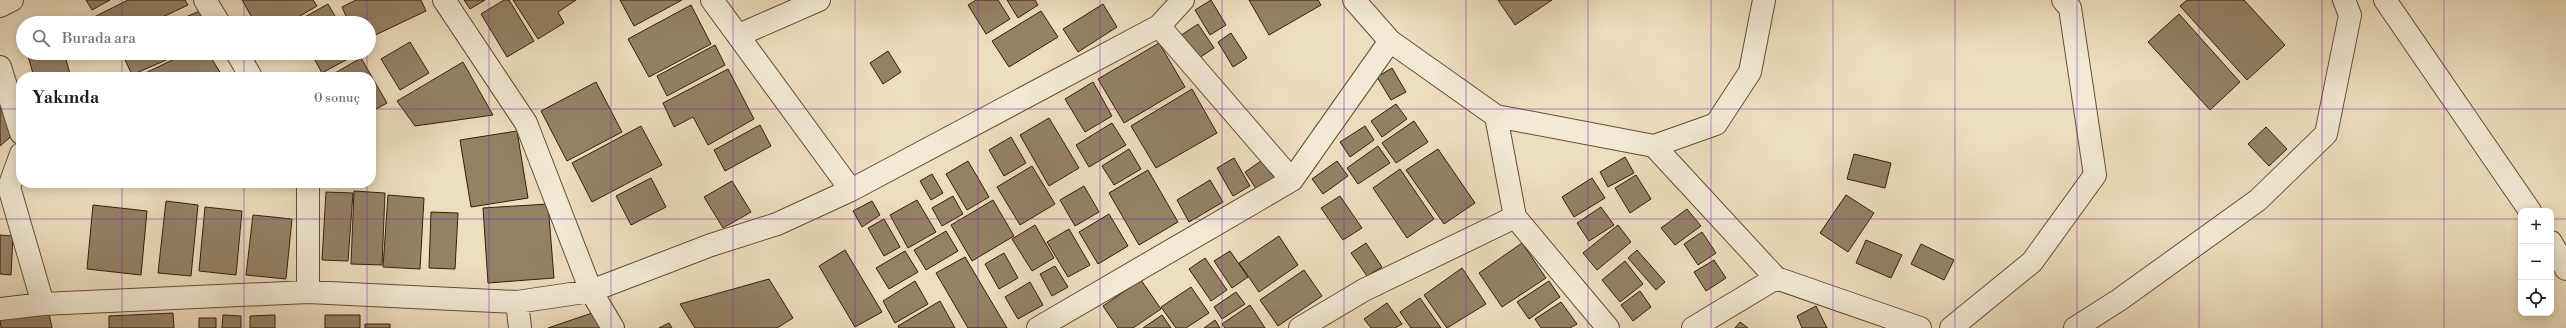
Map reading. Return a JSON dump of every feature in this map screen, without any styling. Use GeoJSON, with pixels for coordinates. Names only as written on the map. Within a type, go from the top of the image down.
{"type":"FeatureCollection","features":[{"type":"Feature","properties":{"kind":"street"},"geometry":{"type":"LineString","coordinates":[[0,6],[12,0]]}},
{"type":"Feature","properties":{"kind":"street"},"geometry":{"type":"LineString","coordinates":[[205,0],[215,16]]}},
{"type":"Feature","properties":{"kind":"street"},"geometry":{"type":"LineString","coordinates":[[444,0],[526,123],[591,291],[613,328]]}},
{"type":"Feature","properties":{"kind":"street"},"geometry":{"type":"LineString","coordinates":[[712,0],[851,190]]}},
{"type":"Feature","properties":{"kind":"street"},"geometry":{"type":"LineString","coordinates":[[739,35],[819,0]]}},
{"type":"Feature","properties":{"kind":"street"},"geometry":{"type":"LineString","coordinates":[[0,309],[43,304],[308,292],[517,302],[591,291],[711,245],[777,224],[851,190],[1159,26],[1183,0]]}},
{"type":"Feature","properties":{"kind":"street"},"geometry":{"type":"LineString","coordinates":[[1354,0],[1390,41],[1496,116],[1654,146],[1716,124],[1750,72],[1764,0]]}},
{"type":"Feature","properties":{"kind":"street"},"geometry":{"type":"LineString","coordinates":[[1951,328],[2032,262],[2095,175],[2070,8],[2063,0]]}},
{"type":"Feature","properties":{"kind":"street"},"geometry":{"type":"LineString","coordinates":[[2075,328],[2119,300],[2258,200],[2326,134],[2350,15],[2344,0]]}},
{"type":"Feature","properties":{"kind":"street"},"geometry":{"type":"LineString","coordinates":[[2385,0],[2528,208]]}},
{"type":"Feature","properties":{"kind":"street"},"geometry":{"type":"LineString","coordinates":[[1159,26],[1292,180]]}},
{"type":"Feature","properties":{"kind":"street"},"geometry":{"type":"LineString","coordinates":[[1038,328],[1292,180],[1390,41]]}},
{"type":"Feature","properties":{"kind":"street"},"geometry":{"type":"LineString","coordinates":[[241,60],[248,72]]}},
{"type":"Feature","properties":{"kind":"street"},"geometry":{"type":"LineString","coordinates":[[0,67],[16,117]]}},
{"type":"Feature","properties":{"kind":"street"},"geometry":{"type":"LineString","coordinates":[[1496,116],[1515,217],[1608,328]]}},
{"type":"Feature","properties":{"kind":"street"},"geometry":{"type":"LineString","coordinates":[[1654,146],[1776,278],[1920,328]]}},
{"type":"Feature","properties":{"kind":"street"},"geometry":{"type":"LineString","coordinates":[[16,163],[4,186],[43,304]]}},
{"type":"Feature","properties":{"kind":"street"},"geometry":{"type":"LineString","coordinates":[[308,188],[308,292]]}},
{"type":"Feature","properties":{"kind":"street"},"geometry":{"type":"LineString","coordinates":[[1300,328],[1364,290],[1515,217]]}},
{"type":"Feature","properties":{"kind":"street"},"geometry":{"type":"LineString","coordinates":[[2552,244],[2566,269]]}},
{"type":"Feature","properties":{"kind":"street"},"geometry":{"type":"LineString","coordinates":[[1693,328],[1776,278]]}},
{"type":"Feature","properties":{"kind":"street"},"geometry":{"type":"LineString","coordinates":[[517,302],[520,328]]}},
{"type":"Feature","properties":{"kind":"building"},"geometry":{"type":"Polygon","coordinates":[[[86,0],[110,0],[92,10],[86,0]]]}},
{"type":"Feature","properties":{"kind":"building"},"geometry":{"type":"Polygon","coordinates":[[[128,0],[185,0],[188,5],[165,16],[96,16],[128,0]]]}},
{"type":"Feature","properties":{"kind":"building"},"geometry":{"type":"Polygon","coordinates":[[[242,0],[313,0],[317,6],[300,16],[251,16],[242,0]]]}},
{"type":"Feature","properties":{"kind":"building"},"geometry":{"type":"Polygon","coordinates":[[[356,0],[421,0],[426,11],[376,35],[376,16],[346,16],[342,7],[356,0]]]}},
{"type":"Feature","properties":{"kind":"building"},"geometry":{"type":"Polygon","coordinates":[[[464,0],[485,0],[470,9],[464,0]]]}},
{"type":"Feature","properties":{"kind":"building"},"geometry":{"type":"Polygon","coordinates":[[[504,0],[509,0],[534,41],[507,57],[481,14],[504,0]]]}},
{"type":"Feature","properties":{"kind":"building"},"geometry":{"type":"Polygon","coordinates":[[[513,0],[576,0],[558,12],[564,23],[538,39],[513,0]]]}},
{"type":"Feature","properties":{"kind":"building"},"geometry":{"type":"Polygon","coordinates":[[[620,0],[682,0],[634,26],[620,0]]]}},
{"type":"Feature","properties":{"kind":"building"},"geometry":{"type":"Polygon","coordinates":[[[976,0],[998,0],[1010,19],[986,34],[968,5],[976,0]]]}},
{"type":"Feature","properties":{"kind":"building"},"geometry":{"type":"Polygon","coordinates":[[[1007,0],[1035,0],[1038,5],[1018,18],[1007,0]]]}},
{"type":"Feature","properties":{"kind":"building"},"geometry":{"type":"Polygon","coordinates":[[[1211,0],[1226,25],[1210,35],[1195,10],[1211,0]]]}},
{"type":"Feature","properties":{"kind":"building"},"geometry":{"type":"Polygon","coordinates":[[[1249,0],[1318,0],[1321,5],[1269,35],[1249,0]]]}},
{"type":"Feature","properties":{"kind":"building"},"geometry":{"type":"Polygon","coordinates":[[[1498,0],[1552,0],[1515,25],[1498,0]]]}},
{"type":"Feature","properties":{"kind":"building"},"geometry":{"type":"Polygon","coordinates":[[[2187,0],[2244,0],[2285,45],[2247,80],[2180,6],[2187,0]]]}},
{"type":"Feature","properties":{"kind":"building"},"geometry":{"type":"Polygon","coordinates":[[[328,4],[335,16],[307,16],[328,4]]]}},
{"type":"Feature","properties":{"kind":"building"},"geometry":{"type":"Polygon","coordinates":[[[1103,4],[1117,27],[1078,52],[1063,29],[1103,4]]]}},
{"type":"Feature","properties":{"kind":"building"},"geometry":{"type":"Polygon","coordinates":[[[691,5],[711,44],[649,77],[628,39],[691,5]]]}},
{"type":"Feature","properties":{"kind":"building"},"geometry":{"type":"Polygon","coordinates":[[[202,10],[204,16],[188,16],[202,10]]]}},
{"type":"Feature","properties":{"kind":"building"},"geometry":{"type":"Polygon","coordinates":[[[1041,11],[1058,37],[1009,67],[992,41],[1041,11]]]}},
{"type":"Feature","properties":{"kind":"building"},"geometry":{"type":"Polygon","coordinates":[[[2179,14],[2240,82],[2210,110],[2148,42],[2179,14]]]}},
{"type":"Feature","properties":{"kind":"building"},"geometry":{"type":"Polygon","coordinates":[[[1198,24],[1214,48],[1196,60],[1180,36],[1198,24]]]}},
{"type":"Feature","properties":{"kind":"building"},"geometry":{"type":"Polygon","coordinates":[[[1231,33],[1247,58],[1233,67],[1218,42],[1231,33]]]}},
{"type":"Feature","properties":{"kind":"building"},"geometry":{"type":"Polygon","coordinates":[[[410,42],[429,73],[400,90],[381,59],[410,42]]]}},
{"type":"Feature","properties":{"kind":"building"},"geometry":{"type":"Polygon","coordinates":[[[1159,43],[1185,87],[1124,123],[1098,79],[1159,43]]]}},
{"type":"Feature","properties":{"kind":"building"},"geometry":{"type":"Polygon","coordinates":[[[715,45],[725,65],[667,96],[657,76],[715,45]]]}},
{"type":"Feature","properties":{"kind":"building"},"geometry":{"type":"Polygon","coordinates":[[[888,51],[901,72],[883,84],[870,63],[888,51]]]}},
{"type":"Feature","properties":{"kind":"building"},"geometry":{"type":"Polygon","coordinates":[[[29,60],[66,60],[70,72],[33,72],[29,60]]]}},
{"type":"Feature","properties":{"kind":"building"},"geometry":{"type":"Polygon","coordinates":[[[125,60],[166,60],[139,72],[131,72],[125,60]]]}},
{"type":"Feature","properties":{"kind":"building"},"geometry":{"type":"Polygon","coordinates":[[[172,60],[212,60],[220,72],[147,72],[172,60]]]}},
{"type":"Feature","properties":{"kind":"building"},"geometry":{"type":"Polygon","coordinates":[[[315,60],[346,60],[324,72],[321,72],[315,60]]]}},
{"type":"Feature","properties":{"kind":"building"},"geometry":{"type":"Polygon","coordinates":[[[358,60],[362,60],[369,72],[337,72],[358,60]]]}},
{"type":"Feature","properties":{"kind":"building"},"geometry":{"type":"Polygon","coordinates":[[[463,62],[493,115],[415,126],[397,101],[463,62]]]}},
{"type":"Feature","properties":{"kind":"building"},"geometry":{"type":"Polygon","coordinates":[[[1392,68],[1406,92],[1391,100],[1377,77],[1392,68]]]}},
{"type":"Feature","properties":{"kind":"building"},"geometry":{"type":"Polygon","coordinates":[[[728,69],[754,119],[708,145],[693,117],[674,127],[663,103],[728,69]]]}},
{"type":"Feature","properties":{"kind":"building"},"geometry":{"type":"Polygon","coordinates":[[[596,82],[622,132],[567,161],[541,111],[596,82]]]}},
{"type":"Feature","properties":{"kind":"building"},"geometry":{"type":"Polygon","coordinates":[[[1093,82],[1112,116],[1085,132],[1065,99],[1093,82]]]}},
{"type":"Feature","properties":{"kind":"building"},"geometry":{"type":"Polygon","coordinates":[[[376,84],[387,103],[376,109],[376,84]]]}},
{"type":"Feature","properties":{"kind":"building"},"geometry":{"type":"Polygon","coordinates":[[[1192,89],[1217,133],[1156,168],[1131,126],[1192,89]]]}},
{"type":"Feature","properties":{"kind":"building"},"geometry":{"type":"Polygon","coordinates":[[[1396,104],[1407,119],[1382,137],[1371,121],[1396,104]]]}},
{"type":"Feature","properties":{"kind":"building"},"geometry":{"type":"Polygon","coordinates":[[[0,107],[14,134],[0,146],[0,107]]]}},
{"type":"Feature","properties":{"kind":"building"},"geometry":{"type":"Polygon","coordinates":[[[1049,118],[1079,168],[1049,186],[1020,135],[1049,118]]]}},
{"type":"Feature","properties":{"kind":"building"},"geometry":{"type":"Polygon","coordinates":[[[1414,121],[1428,142],[1396,163],[1382,143],[1414,121]]]}},
{"type":"Feature","properties":{"kind":"building"},"geometry":{"type":"Polygon","coordinates":[[[1112,123],[1126,145],[1089,167],[1076,145],[1112,123]]]}},
{"type":"Feature","properties":{"kind":"building"},"geometry":{"type":"Polygon","coordinates":[[[760,125],[771,146],[725,171],[714,150],[760,125]]]}},
{"type":"Feature","properties":{"kind":"building"},"geometry":{"type":"Polygon","coordinates":[[[641,126],[662,165],[592,202],[572,163],[641,126]]]}},
{"type":"Feature","properties":{"kind":"building"},"geometry":{"type":"Polygon","coordinates":[[[1365,126],[1374,140],[1350,157],[1340,142],[1365,126]]]}},
{"type":"Feature","properties":{"kind":"building"},"geometry":{"type":"Polygon","coordinates":[[[2266,127],[2287,149],[2269,166],[2248,144],[2266,127]]]}},
{"type":"Feature","properties":{"kind":"building"},"geometry":{"type":"Polygon","coordinates":[[[517,131],[528,198],[471,207],[460,140],[517,131]]]}},
{"type":"Feature","properties":{"kind":"building"},"geometry":{"type":"Polygon","coordinates":[[[1011,137],[1026,163],[1004,176],[989,150],[1011,137]]]}},
{"type":"Feature","properties":{"kind":"building"},"geometry":{"type":"Polygon","coordinates":[[[1378,146],[1390,163],[1358,184],[1347,168],[1378,146]]]}},
{"type":"Feature","properties":{"kind":"building"},"geometry":{"type":"Polygon","coordinates":[[[1129,149],[1141,169],[1114,185],[1102,166],[1129,149]]]}},
{"type":"Feature","properties":{"kind":"building"},"geometry":{"type":"Polygon","coordinates":[[[1438,149],[1475,203],[1444,224],[1406,170],[1438,149]]]}},
{"type":"Feature","properties":{"kind":"building"},"geometry":{"type":"Polygon","coordinates":[[[1854,154],[1891,163],[1885,188],[1847,179],[1854,154]]]}},
{"type":"Feature","properties":{"kind":"building"},"geometry":{"type":"Polygon","coordinates":[[[1625,157],[1634,173],[1608,187],[1600,172],[1625,157]]]}},
{"type":"Feature","properties":{"kind":"building"},"geometry":{"type":"Polygon","coordinates":[[[1234,158],[1250,186],[1233,196],[1217,168],[1234,158]]]}},
{"type":"Feature","properties":{"kind":"building"},"geometry":{"type":"Polygon","coordinates":[[[1264,159],[1276,176],[1257,190],[1245,172],[1264,159]]]}},
{"type":"Feature","properties":{"kind":"building"},"geometry":{"type":"Polygon","coordinates":[[[968,161],[989,197],[967,210],[946,174],[968,161]]]}},
{"type":"Feature","properties":{"kind":"building"},"geometry":{"type":"Polygon","coordinates":[[[1337,161],[1348,176],[1323,194],[1312,179],[1337,161]]]}},
{"type":"Feature","properties":{"kind":"building"},"geometry":{"type":"Polygon","coordinates":[[[1032,166],[1055,204],[1020,225],[997,187],[1032,166]]]}},
{"type":"Feature","properties":{"kind":"building"},"geometry":{"type":"Polygon","coordinates":[[[1400,169],[1434,219],[1407,238],[1373,188],[1400,169]]]}},
{"type":"Feature","properties":{"kind":"building"},"geometry":{"type":"Polygon","coordinates":[[[1148,170],[1178,222],[1139,245],[1109,193],[1148,170]]]}},
{"type":"Feature","properties":{"kind":"building"},"geometry":{"type":"Polygon","coordinates":[[[932,174],[943,193],[931,200],[920,181],[932,174]]]}},
{"type":"Feature","properties":{"kind":"building"},"geometry":{"type":"Polygon","coordinates":[[[1636,175],[1651,199],[1630,213],[1615,188],[1636,175]]]}},
{"type":"Feature","properties":{"kind":"building"},"geometry":{"type":"Polygon","coordinates":[[[651,178],[666,207],[631,225],[616,196],[651,178]]]}},
{"type":"Feature","properties":{"kind":"building"},"geometry":{"type":"Polygon","coordinates":[[[1592,178],[1605,198],[1574,217],[1562,197],[1592,178]]]}},
{"type":"Feature","properties":{"kind":"building"},"geometry":{"type":"Polygon","coordinates":[[[1210,180],[1223,202],[1189,222],[1177,200],[1210,180]]]}},
{"type":"Feature","properties":{"kind":"building"},"geometry":{"type":"Polygon","coordinates":[[[732,181],[751,212],[723,228],[704,197],[732,181]]]}},
{"type":"Feature","properties":{"kind":"building"},"geometry":{"type":"Polygon","coordinates":[[[1084,186],[1099,212],[1075,226],[1060,200],[1084,186]]]}},
{"type":"Feature","properties":{"kind":"building"},"geometry":{"type":"Polygon","coordinates":[[[354,191],[385,193],[382,265],[351,264],[354,191]]]}},
{"type":"Feature","properties":{"kind":"building"},"geometry":{"type":"Polygon","coordinates":[[[326,192],[353,193],[348,261],[322,260],[326,192]]]}},
{"type":"Feature","properties":{"kind":"building"},"geometry":{"type":"Polygon","coordinates":[[[388,195],[424,198],[420,269],[383,267],[388,195]]]}},
{"type":"Feature","properties":{"kind":"building"},"geometry":{"type":"Polygon","coordinates":[[[1846,195],[1874,213],[1848,252],[1820,233],[1846,195]]]}},
{"type":"Feature","properties":{"kind":"building"},"geometry":{"type":"Polygon","coordinates":[[[953,196],[963,214],[942,226],[932,208],[953,196]]]}},
{"type":"Feature","properties":{"kind":"building"},"geometry":{"type":"Polygon","coordinates":[[[1340,196],[1362,228],[1343,240],[1321,208],[1340,196]]]}},
{"type":"Feature","properties":{"kind":"building"},"geometry":{"type":"Polygon","coordinates":[[[917,200],[936,232],[908,248],[890,215],[917,200]]]}},
{"type":"Feature","properties":{"kind":"building"},"geometry":{"type":"Polygon","coordinates":[[[993,200],[1014,236],[972,261],[951,225],[993,200]]]}},
{"type":"Feature","properties":{"kind":"building"},"geometry":{"type":"Polygon","coordinates":[[[166,201],[198,205],[191,276],[158,273],[166,201]]]}},
{"type":"Feature","properties":{"kind":"building"},"geometry":{"type":"Polygon","coordinates":[[[872,201],[880,215],[862,227],[853,211],[872,201]]]}},
{"type":"Feature","properties":{"kind":"building"},"geometry":{"type":"Polygon","coordinates":[[[548,204],[554,278],[488,283],[483,208],[548,204]]]}},
{"type":"Feature","properties":{"kind":"building"},"geometry":{"type":"Polygon","coordinates":[[[93,205],[147,211],[141,275],[87,269],[93,205]]]}},
{"type":"Feature","properties":{"kind":"building"},"geometry":{"type":"Polygon","coordinates":[[[205,207],[242,211],[236,275],[199,271],[205,207]]]}},
{"type":"Feature","properties":{"kind":"building"},"geometry":{"type":"Polygon","coordinates":[[[1601,207],[1614,225],[1589,241],[1577,223],[1601,207]]]}},
{"type":"Feature","properties":{"kind":"building"},"geometry":{"type":"Polygon","coordinates":[[[1687,209],[1701,226],[1675,245],[1661,228],[1687,209]]]}},
{"type":"Feature","properties":{"kind":"building"},"geometry":{"type":"Polygon","coordinates":[[[431,212],[458,213],[455,269],[429,268],[431,212]]]}},
{"type":"Feature","properties":{"kind":"building"},"geometry":{"type":"Polygon","coordinates":[[[1109,214],[1128,246],[1098,264],[1079,232],[1109,214]]]}},
{"type":"Feature","properties":{"kind":"building"},"geometry":{"type":"Polygon","coordinates":[[[253,215],[292,219],[286,279],[246,275],[253,215]]]}},
{"type":"Feature","properties":{"kind":"building"},"geometry":{"type":"Polygon","coordinates":[[[884,219],[900,247],[884,256],[868,228],[884,219]]]}},
{"type":"Feature","properties":{"kind":"building"},"geometry":{"type":"Polygon","coordinates":[[[1035,225],[1054,258],[1032,271],[1012,239],[1035,225]]]}},
{"type":"Feature","properties":{"kind":"building"},"geometry":{"type":"Polygon","coordinates":[[[1618,225],[1631,242],[1597,270],[1583,253],[1618,225]]]}},
{"type":"Feature","properties":{"kind":"building"},"geometry":{"type":"Polygon","coordinates":[[[1069,229],[1090,265],[1068,277],[1047,242],[1069,229]]]}},
{"type":"Feature","properties":{"kind":"building"},"geometry":{"type":"Polygon","coordinates":[[[946,231],[958,251],[926,270],[914,250],[946,231]]]}},
{"type":"Feature","properties":{"kind":"building"},"geometry":{"type":"Polygon","coordinates":[[[1702,232],[1716,253],[1698,265],[1684,244],[1702,232]]]}},
{"type":"Feature","properties":{"kind":"building"},"geometry":{"type":"Polygon","coordinates":[[[0,235],[13,236],[11,275],[0,274],[0,235]]]}},
{"type":"Feature","properties":{"kind":"building"},"geometry":{"type":"Polygon","coordinates":[[[1279,236],[1298,265],[1259,292],[1239,263],[1279,236]]]}},
{"type":"Feature","properties":{"kind":"building"},"geometry":{"type":"Polygon","coordinates":[[[1866,240],[1902,255],[1891,278],[1856,263],[1866,240]]]}},
{"type":"Feature","properties":{"kind":"building"},"geometry":{"type":"Polygon","coordinates":[[[1366,243],[1382,267],[1367,276],[1351,253],[1366,243]]]}},
{"type":"Feature","properties":{"kind":"building"},"geometry":{"type":"Polygon","coordinates":[[[1522,243],[1546,278],[1502,307],[1479,273],[1522,243]]]}},
{"type":"Feature","properties":{"kind":"building"},"geometry":{"type":"Polygon","coordinates":[[[1921,244],[1954,260],[1944,280],[1911,264],[1921,244]]]}},
{"type":"Feature","properties":{"kind":"building"},"geometry":{"type":"Polygon","coordinates":[[[845,250],[882,312],[855,327],[819,266],[845,250]]]}},
{"type":"Feature","properties":{"kind":"building"},"geometry":{"type":"Polygon","coordinates":[[[1637,250],[1665,282],[1656,290],[1628,258],[1637,250]]]}},
{"type":"Feature","properties":{"kind":"building"},"geometry":{"type":"Polygon","coordinates":[[[905,251],[918,272],[889,289],[876,268],[905,251]]]}},
{"type":"Feature","properties":{"kind":"building"},"geometry":{"type":"Polygon","coordinates":[[[1230,251],[1248,277],[1232,288],[1214,261],[1230,251]]]}},
{"type":"Feature","properties":{"kind":"building"},"geometry":{"type":"Polygon","coordinates":[[[1004,253],[1018,278],[999,289],[985,264],[1004,253]]]}},
{"type":"Feature","properties":{"kind":"building"},"geometry":{"type":"Polygon","coordinates":[[[965,257],[1007,328],[968,328],[936,273],[965,257]]]}},
{"type":"Feature","properties":{"kind":"building"},"geometry":{"type":"Polygon","coordinates":[[[1205,258],[1227,290],[1211,301],[1189,269],[1205,258]]]}},
{"type":"Feature","properties":{"kind":"building"},"geometry":{"type":"Polygon","coordinates":[[[1714,260],[1726,278],[1706,291],[1694,272],[1714,260]]]}},
{"type":"Feature","properties":{"kind":"building"},"geometry":{"type":"Polygon","coordinates":[[[1625,261],[1643,284],[1620,302],[1602,280],[1625,261]]]}},
{"type":"Feature","properties":{"kind":"building"},"geometry":{"type":"Polygon","coordinates":[[[1055,266],[1068,287],[1052,296],[1040,274],[1055,266]]]}},
{"type":"Feature","properties":{"kind":"building"},"geometry":{"type":"Polygon","coordinates":[[[1462,268],[1486,304],[1447,328],[1424,295],[1462,268]]]}},
{"type":"Feature","properties":{"kind":"building"},"geometry":{"type":"Polygon","coordinates":[[[1304,270],[1322,296],[1278,326],[1260,300],[1304,270]]]}},
{"type":"Feature","properties":{"kind":"building"},"geometry":{"type":"Polygon","coordinates":[[[769,279],[793,318],[777,328],[695,328],[680,304],[769,279]]]}},
{"type":"Feature","properties":{"kind":"building"},"geometry":{"type":"Polygon","coordinates":[[[1141,280],[1161,309],[1133,328],[1118,328],[1103,306],[1141,280]]]}},
{"type":"Feature","properties":{"kind":"building"},"geometry":{"type":"Polygon","coordinates":[[[915,281],[928,304],[895,323],[883,301],[915,281]]]}},
{"type":"Feature","properties":{"kind":"building"},"geometry":{"type":"Polygon","coordinates":[[[1549,281],[1560,297],[1529,319],[1517,302],[1549,281]]]}},
{"type":"Feature","properties":{"kind":"building"},"geometry":{"type":"Polygon","coordinates":[[[1030,282],[1043,305],[1018,319],[1005,297],[1030,282]]]}},
{"type":"Feature","properties":{"kind":"building"},"geometry":{"type":"Polygon","coordinates":[[[1191,287],[1209,313],[1186,328],[1176,328],[1161,307],[1191,287]]]}},
{"type":"Feature","properties":{"kind":"building"},"geometry":{"type":"Polygon","coordinates":[[[1640,291],[1651,307],[1633,321],[1621,305],[1640,291]]]}},
{"type":"Feature","properties":{"kind":"building"},"geometry":{"type":"Polygon","coordinates":[[[1236,292],[1245,304],[1222,319],[1214,307],[1236,292]]]}},
{"type":"Feature","properties":{"kind":"building"},"geometry":{"type":"Polygon","coordinates":[[[1420,298],[1441,328],[1411,328],[1400,312],[1420,298]]]}},
{"type":"Feature","properties":{"kind":"building"},"geometry":{"type":"Polygon","coordinates":[[[940,301],[955,328],[899,328],[898,326],[940,301]]]}},
{"type":"Feature","properties":{"kind":"building"},"geometry":{"type":"Polygon","coordinates":[[[1561,302],[1577,324],[1570,328],[1541,328],[1535,319],[1561,302]]]}},
{"type":"Feature","properties":{"kind":"building"},"geometry":{"type":"Polygon","coordinates":[[[1387,303],[1402,324],[1395,328],[1371,328],[1364,319],[1387,303]]]}},
{"type":"Feature","properties":{"kind":"building"},"geometry":{"type":"Polygon","coordinates":[[[1250,305],[1265,328],[1225,328],[1222,324],[1250,305]]]}},
{"type":"Feature","properties":{"kind":"building"},"geometry":{"type":"Polygon","coordinates":[[[1816,306],[1827,328],[1802,328],[1797,316],[1816,306]]]}},
{"type":"Feature","properties":{"kind":"building"},"geometry":{"type":"Polygon","coordinates":[[[48,309],[52,328],[1,328],[0,319],[48,309]]]}},
{"type":"Feature","properties":{"kind":"building"},"geometry":{"type":"Polygon","coordinates":[[[595,312],[601,328],[548,328],[595,312]]]}},
{"type":"Feature","properties":{"kind":"building"},"geometry":{"type":"Polygon","coordinates":[[[173,313],[174,328],[109,328],[109,316],[173,313]]]}},
{"type":"Feature","properties":{"kind":"building"},"geometry":{"type":"Polygon","coordinates":[[[223,315],[241,316],[241,328],[222,328],[223,315]]]}},
{"type":"Feature","properties":{"kind":"building"},"geometry":{"type":"Polygon","coordinates":[[[275,315],[275,328],[250,328],[250,316],[275,315]]]}},
{"type":"Feature","properties":{"kind":"building"},"geometry":{"type":"Polygon","coordinates":[[[325,315],[360,315],[360,328],[325,328],[325,315]]]}},
{"type":"Feature","properties":{"kind":"building"},"geometry":{"type":"Polygon","coordinates":[[[1162,315],[1171,328],[1143,328],[1162,315]]]}},
{"type":"Feature","properties":{"kind":"building"},"geometry":{"type":"Polygon","coordinates":[[[199,318],[216,318],[216,328],[199,328],[199,318]]]}},
{"type":"Feature","properties":{"kind":"building"},"geometry":{"type":"Polygon","coordinates":[[[1215,320],[1220,328],[1204,328],[1215,320]]]}},
{"type":"Feature","properties":{"kind":"building"},"geometry":{"type":"Polygon","coordinates":[[[1740,322],[1748,328],[1735,328],[1740,322]]]}},
{"type":"Feature","properties":{"kind":"building"},"geometry":{"type":"Polygon","coordinates":[[[669,323],[672,328],[659,328],[669,323]]]}},
{"type":"Feature","properties":{"kind":"building"},"geometry":{"type":"Polygon","coordinates":[[[365,324],[390,324],[390,328],[365,328],[365,324]]]}}]}
